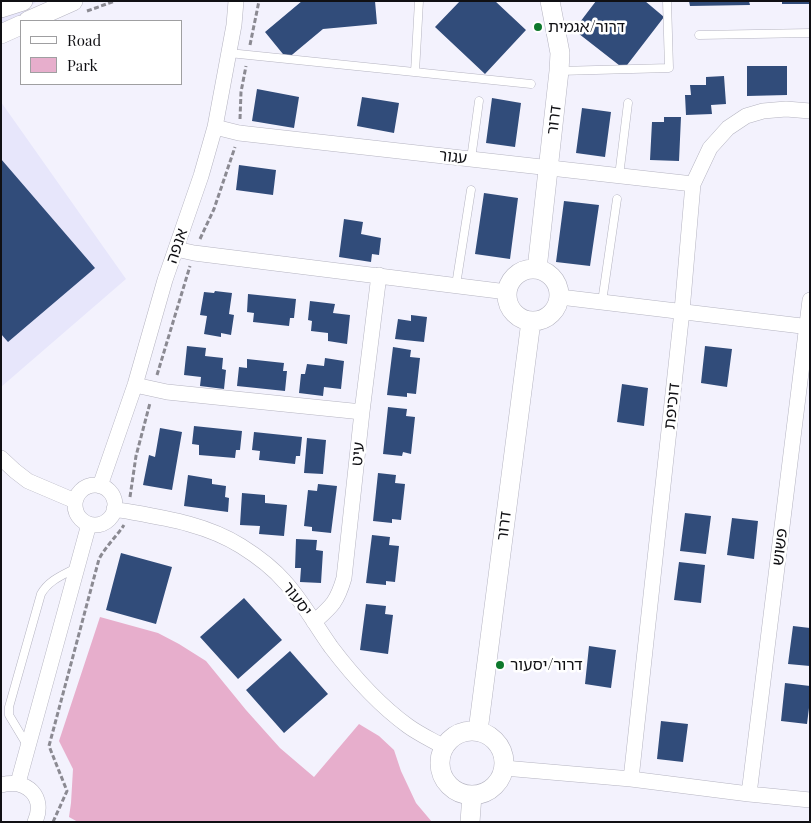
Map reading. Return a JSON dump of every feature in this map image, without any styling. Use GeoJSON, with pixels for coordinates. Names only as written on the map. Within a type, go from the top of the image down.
{"type":"FeatureCollection","features":[{"type":"Feature","properties":{"kind":"street"},"geometry":{"type":"LineString","coordinates":[[1,8],[23,1]]}},
{"type":"Feature","properties":{"kind":"street"},"geometry":{"type":"LineString","coordinates":[[30,20],[73,1]]}},
{"type":"Feature","properties":{"kind":"street","name":"אנפה"},"geometry":{"type":"LineString","coordinates":[[100,486],[135,385],[165,280],[201,176],[215,127],[234,25],[236,1]]}},
{"type":"Feature","properties":{"kind":"street","name":"דרור"},"geometry":{"type":"LineString","coordinates":[[537,268],[560,53],[550,1]]}},
{"type":"Feature","properties":{"kind":"street"},"geometry":{"type":"LineString","coordinates":[[1,34],[20,25]]}},
{"type":"Feature","properties":{"kind":"street","name":"דוכיפת"},"geometry":{"type":"LineString","coordinates":[[631,779],[682,311],[693,184],[710,148],[728,128],[746,116],[762,111],[786,109],[810,111]]}},
{"type":"Feature","properties":{"kind":"street","name":"עגור"},"geometry":{"type":"LineString","coordinates":[[215,127],[239,133],[693,184]]}},
{"type":"Feature","properties":{"kind":"street"},"geometry":{"type":"LineString","coordinates":[[176,249],[194,253],[507,292]]}},
{"type":"Feature","properties":{"kind":"street"},"geometry":{"type":"LineString","coordinates":[[537,268],[545,271],[556,282],[560,297],[558,305],[547,317],[531,321],[524,319],[513,311],[509,306],[507,292],[509,284],[520,271],[537,268]]}},
{"type":"Feature","properties":{"kind":"street","name":"עיט"},"geometry":{"type":"LineString","coordinates":[[314,622],[332,606],[340,593],[344,578],[379,275]]}},
{"type":"Feature","properties":{"kind":"street"},"geometry":{"type":"LineString","coordinates":[[560,297],[808,326]]}},
{"type":"Feature","properties":{"kind":"street","name":"פשוש"},"geometry":{"type":"LineString","coordinates":[[750,794],[810,300]]}},
{"type":"Feature","properties":{"kind":"street","name":"דרור"},"geometry":{"type":"LineString","coordinates":[[478,731],[531,321]]}},
{"type":"Feature","properties":{"kind":"street"},"geometry":{"type":"LineString","coordinates":[[135,385],[176,393],[362,412]]}},
{"type":"Feature","properties":{"kind":"street"},"geometry":{"type":"LineString","coordinates":[[1,458],[28,481],[75,501]]}},
{"type":"Feature","properties":{"kind":"street"},"geometry":{"type":"LineString","coordinates":[[87,486],[100,486],[106,488],[121,510],[100,525],[88,524],[78,518],[74,507],[77,494],[87,486]]}},
{"type":"Feature","properties":{"kind":"street","name":"יסעור"},"geometry":{"type":"LineString","coordinates":[[121,510],[174,519],[211,531],[240,545],[264,562],[284,581],[332,648],[382,705],[408,726],[444,747]]}},
{"type":"Feature","properties":{"kind":"street"},"geometry":{"type":"LineString","coordinates":[[18,783],[88,524]]}},
{"type":"Feature","properties":{"kind":"street"},"geometry":{"type":"LineString","coordinates":[[478,731],[493,738],[498,744],[504,760],[504,768],[498,782],[487,792],[472,795],[464,794],[449,786],[444,779],[440,763],[441,755],[444,747],[455,735],[462,732],[478,731]]}},
{"type":"Feature","properties":{"kind":"street"},"geometry":{"type":"LineString","coordinates":[[504,768],[631,779],[810,800]]}},
{"type":"Feature","properties":{"kind":"street"},"geometry":{"type":"LineString","coordinates":[[1,785],[18,783],[32,791],[38,805],[37,821]]}},
{"type":"Feature","properties":{"kind":"street"},"geometry":{"type":"LineString","coordinates":[[470,822],[472,795]]}},
{"type":"Feature","properties":{"kind":"lane"},"geometry":{"type":"LineString","coordinates":[[414,72],[419,1]]}},
{"type":"Feature","properties":{"kind":"lane"},"geometry":{"type":"LineString","coordinates":[[559,71],[669,68],[667,1]]}},
{"type":"Feature","properties":{"kind":"lane"},"geometry":{"type":"LineString","coordinates":[[699,35],[810,33]]}},
{"type":"Feature","properties":{"kind":"lane"},"geometry":{"type":"LineString","coordinates":[[229,53],[530,84]]}},
{"type":"Feature","properties":{"kind":"lane"},"geometry":{"type":"LineString","coordinates":[[471,159],[479,101]]}},
{"type":"Feature","properties":{"kind":"lane"},"geometry":{"type":"LineString","coordinates":[[620,176],[628,103]]}},
{"type":"Feature","properties":{"kind":"lane"},"geometry":{"type":"LineString","coordinates":[[456,285],[471,190]]}},
{"type":"Feature","properties":{"kind":"lane"},"geometry":{"type":"LineString","coordinates":[[602,302],[617,199]]}},
{"type":"Feature","properties":{"kind":"lane"},"geometry":{"type":"LineString","coordinates":[[28,746],[9,715],[9,708],[41,594],[49,583],[76,568]]}},
{"type":"Feature","properties":{"kind":"path"},"geometry":{"type":"LineString","coordinates":[[53,822],[67,792],[49,746],[99,559],[124,525],[121,510],[130,490],[136,456],[154,389],[194,253],[214,208],[239,133],[241,92],[259,1]]}},
{"type":"Feature","properties":{"kind":"shaded area"},"geometry":{"type":"Polygon","coordinates":[[[1,1],[37,1],[1,32],[1,1]]]}},
{"type":"Feature","properties":{"kind":"shaded area"},"geometry":{"type":"Polygon","coordinates":[[[1,102],[126,279],[1,387],[1,102]]]}},
{"type":"Feature","properties":{"kind":"green space"},"geometry":{"type":"Polygon","coordinates":[[[100,617],[158,633],[206,661],[280,748],[314,777],[359,724],[379,736],[394,750],[401,771],[416,803],[432,822],[78,822],[69,817],[73,769],[59,741],[100,617]]]}},
{"type":"Feature","properties":{"kind":"building"},"geometry":{"type":"Polygon","coordinates":[[[302,1],[375,1],[377,24],[323,29],[287,59],[265,32],[302,1]]]}},
{"type":"Feature","properties":{"kind":"building"},"geometry":{"type":"Polygon","coordinates":[[[460,1],[495,1],[526,30],[485,74],[435,27],[460,1]]]}},
{"type":"Feature","properties":{"kind":"building"},"geometry":{"type":"Polygon","coordinates":[[[596,1],[645,1],[664,17],[624,69],[574,30],[596,1]]]}},
{"type":"Feature","properties":{"kind":"building"},"geometry":{"type":"Polygon","coordinates":[[[689,1],[749,1],[750,5],[690,6],[689,1]]]}},
{"type":"Feature","properties":{"kind":"building"},"geometry":{"type":"Polygon","coordinates":[[[782,1],[810,1],[810,4],[782,4],[782,1]]]}},
{"type":"Feature","properties":{"kind":"building"},"geometry":{"type":"Polygon","coordinates":[[[747,66],[787,66],[787,95],[747,96],[747,66]]]}},
{"type":"Feature","properties":{"kind":"building"},"geometry":{"type":"Polygon","coordinates":[[[724,76],[726,104],[711,105],[712,114],[686,115],[685,95],[691,95],[690,85],[706,85],[706,77],[724,76]]]}},
{"type":"Feature","properties":{"kind":"building"},"geometry":{"type":"Polygon","coordinates":[[[257,89],[299,97],[294,128],[252,121],[257,89]]]}},
{"type":"Feature","properties":{"kind":"building"},"geometry":{"type":"Polygon","coordinates":[[[362,97],[399,103],[394,133],[357,126],[362,97]]]}},
{"type":"Feature","properties":{"kind":"building"},"geometry":{"type":"Polygon","coordinates":[[[492,98],[521,103],[515,147],[486,143],[492,98]]]}},
{"type":"Feature","properties":{"kind":"building"},"geometry":{"type":"Polygon","coordinates":[[[582,108],[611,112],[605,157],[576,153],[582,108]]]}},
{"type":"Feature","properties":{"kind":"building"},"geometry":{"type":"Polygon","coordinates":[[[664,117],[681,117],[679,161],[650,160],[652,122],[664,122],[664,117]]]}},
{"type":"Feature","properties":{"kind":"building"},"geometry":{"type":"Polygon","coordinates":[[[1,159],[95,268],[8,342],[1,334],[1,159]]]}},
{"type":"Feature","properties":{"kind":"building"},"geometry":{"type":"Polygon","coordinates":[[[239,165],[276,170],[273,195],[236,190],[239,165]]]}},
{"type":"Feature","properties":{"kind":"building"},"geometry":{"type":"Polygon","coordinates":[[[484,193],[518,198],[510,259],[475,254],[484,193]]]}},
{"type":"Feature","properties":{"kind":"building"},"geometry":{"type":"Polygon","coordinates":[[[564,201],[599,205],[590,266],[556,262],[564,201]]]}},
{"type":"Feature","properties":{"kind":"building"},"geometry":{"type":"Polygon","coordinates":[[[344,219],[363,222],[361,234],[381,238],[379,255],[372,254],[371,262],[339,257],[344,219]]]}},
{"type":"Feature","properties":{"kind":"building"},"geometry":{"type":"Polygon","coordinates":[[[215,291],[232,293],[229,314],[234,315],[231,335],[221,333],[221,337],[204,334],[207,316],[200,315],[204,292],[214,293],[215,291]]]}},
{"type":"Feature","properties":{"kind":"building"},"geometry":{"type":"Polygon","coordinates":[[[248,294],[296,299],[294,318],[290,318],[289,326],[253,322],[254,313],[247,312],[248,294]]]}},
{"type":"Feature","properties":{"kind":"building"},"geometry":{"type":"Polygon","coordinates":[[[310,301],[335,304],[333,313],[350,315],[347,344],[328,341],[328,333],[311,331],[312,321],[308,320],[310,301]]]}},
{"type":"Feature","properties":{"kind":"building"},"geometry":{"type":"Polygon","coordinates":[[[411,315],[427,317],[424,342],[395,339],[398,319],[411,321],[411,315]]]}},
{"type":"Feature","properties":{"kind":"building"},"geometry":{"type":"Polygon","coordinates":[[[187,346],[206,348],[205,356],[223,358],[222,369],[226,370],[224,389],[200,386],[201,377],[184,375],[187,346]]]}},
{"type":"Feature","properties":{"kind":"building"},"geometry":{"type":"Polygon","coordinates":[[[705,346],[732,349],[727,387],[701,383],[705,346]]]}},
{"type":"Feature","properties":{"kind":"building"},"geometry":{"type":"Polygon","coordinates":[[[393,347],[411,350],[410,357],[420,358],[416,394],[407,393],[407,397],[387,395],[393,347]]]}},
{"type":"Feature","properties":{"kind":"building"},"geometry":{"type":"Polygon","coordinates":[[[325,358],[344,361],[341,389],[324,387],[323,396],[299,393],[301,374],[305,374],[307,364],[324,366],[325,358]]]}},
{"type":"Feature","properties":{"kind":"building"},"geometry":{"type":"Polygon","coordinates":[[[247,359],[284,363],[283,371],[287,371],[285,391],[237,386],[239,367],[247,368],[247,359]]]}},
{"type":"Feature","properties":{"kind":"building"},"geometry":{"type":"Polygon","coordinates":[[[622,384],[648,388],[644,426],[617,422],[622,384]]]}},
{"type":"Feature","properties":{"kind":"building"},"geometry":{"type":"Polygon","coordinates":[[[388,407],[407,409],[406,416],[415,417],[411,454],[403,452],[402,456],[383,454],[388,407]]]}},
{"type":"Feature","properties":{"kind":"building"},"geometry":{"type":"Polygon","coordinates":[[[194,426],[242,431],[240,450],[236,450],[235,458],[199,455],[199,445],[192,444],[194,426]]]}},
{"type":"Feature","properties":{"kind":"building"},"geometry":{"type":"Polygon","coordinates":[[[160,428],[182,432],[172,490],[143,485],[149,455],[155,457],[160,428]]]}},
{"type":"Feature","properties":{"kind":"building"},"geometry":{"type":"Polygon","coordinates":[[[254,432],[302,437],[300,456],[296,456],[295,464],[259,460],[260,451],[252,450],[254,432]]]}},
{"type":"Feature","properties":{"kind":"building"},"geometry":{"type":"Polygon","coordinates":[[[307,438],[326,440],[323,474],[304,473],[307,438]]]}},
{"type":"Feature","properties":{"kind":"building"},"geometry":{"type":"Polygon","coordinates":[[[378,473],[396,475],[395,483],[405,484],[401,520],[392,519],[392,523],[373,521],[378,473]]]}},
{"type":"Feature","properties":{"kind":"building"},"geometry":{"type":"Polygon","coordinates":[[[188,475],[212,479],[212,484],[226,486],[225,497],[229,498],[228,512],[184,506],[188,475]]]}},
{"type":"Feature","properties":{"kind":"building"},"geometry":{"type":"Polygon","coordinates":[[[318,484],[337,486],[331,533],[312,531],[312,527],[304,526],[308,490],[317,491],[318,484]]]}},
{"type":"Feature","properties":{"kind":"building"},"geometry":{"type":"Polygon","coordinates":[[[242,493],[265,495],[265,503],[287,505],[284,536],[259,534],[260,526],[240,525],[242,493]]]}},
{"type":"Feature","properties":{"kind":"building"},"geometry":{"type":"Polygon","coordinates":[[[685,513],[711,516],[706,554],[680,551],[685,513]]]}},
{"type":"Feature","properties":{"kind":"building"},"geometry":{"type":"Polygon","coordinates":[[[732,518],[758,521],[754,559],[727,555],[732,518]]]}},
{"type":"Feature","properties":{"kind":"building"},"geometry":{"type":"Polygon","coordinates":[[[372,535],[390,537],[389,545],[399,546],[395,582],[386,581],[386,585],[366,583],[372,535]]]}},
{"type":"Feature","properties":{"kind":"building"},"geometry":{"type":"Polygon","coordinates":[[[296,539],[317,540],[316,550],[323,551],[321,583],[300,582],[301,568],[295,568],[296,539]]]}},
{"type":"Feature","properties":{"kind":"building"},"geometry":{"type":"Polygon","coordinates":[[[121,553],[172,567],[156,624],[106,610],[121,553]]]}},
{"type":"Feature","properties":{"kind":"building"},"geometry":{"type":"Polygon","coordinates":[[[679,562],[705,565],[701,603],[674,600],[679,562]]]}},
{"type":"Feature","properties":{"kind":"building"},"geometry":{"type":"Polygon","coordinates":[[[244,598],[282,640],[238,679],[200,637],[244,598]]]}},
{"type":"Feature","properties":{"kind":"building"},"geometry":{"type":"Polygon","coordinates":[[[366,604],[386,606],[385,614],[393,615],[388,654],[360,650],[366,604]]]}},
{"type":"Feature","properties":{"kind":"building"},"geometry":{"type":"Polygon","coordinates":[[[793,626],[810,628],[810,666],[788,664],[793,626]]]}},
{"type":"Feature","properties":{"kind":"building"},"geometry":{"type":"Polygon","coordinates":[[[589,646],[616,650],[611,688],[585,684],[589,646]]]}},
{"type":"Feature","properties":{"kind":"building"},"geometry":{"type":"Polygon","coordinates":[[[290,651],[328,694],[284,733],[246,690],[290,651]]]}},
{"type":"Feature","properties":{"kind":"building"},"geometry":{"type":"Polygon","coordinates":[[[785,683],[810,686],[807,724],[781,721],[785,683]]]}},
{"type":"Feature","properties":{"kind":"building"},"geometry":{"type":"Polygon","coordinates":[[[661,721],[688,724],[683,762],[657,759],[661,721]]]}},
{"type":"Feature","properties":{"kind":"place","name":"דרור/אגמית"},"geometry":{"type":"Point","coordinates":[538,27]}},
{"type":"Feature","properties":{"kind":"place","name":"דרור/יסעור"},"geometry":{"type":"Point","coordinates":[500,665]}}]}
